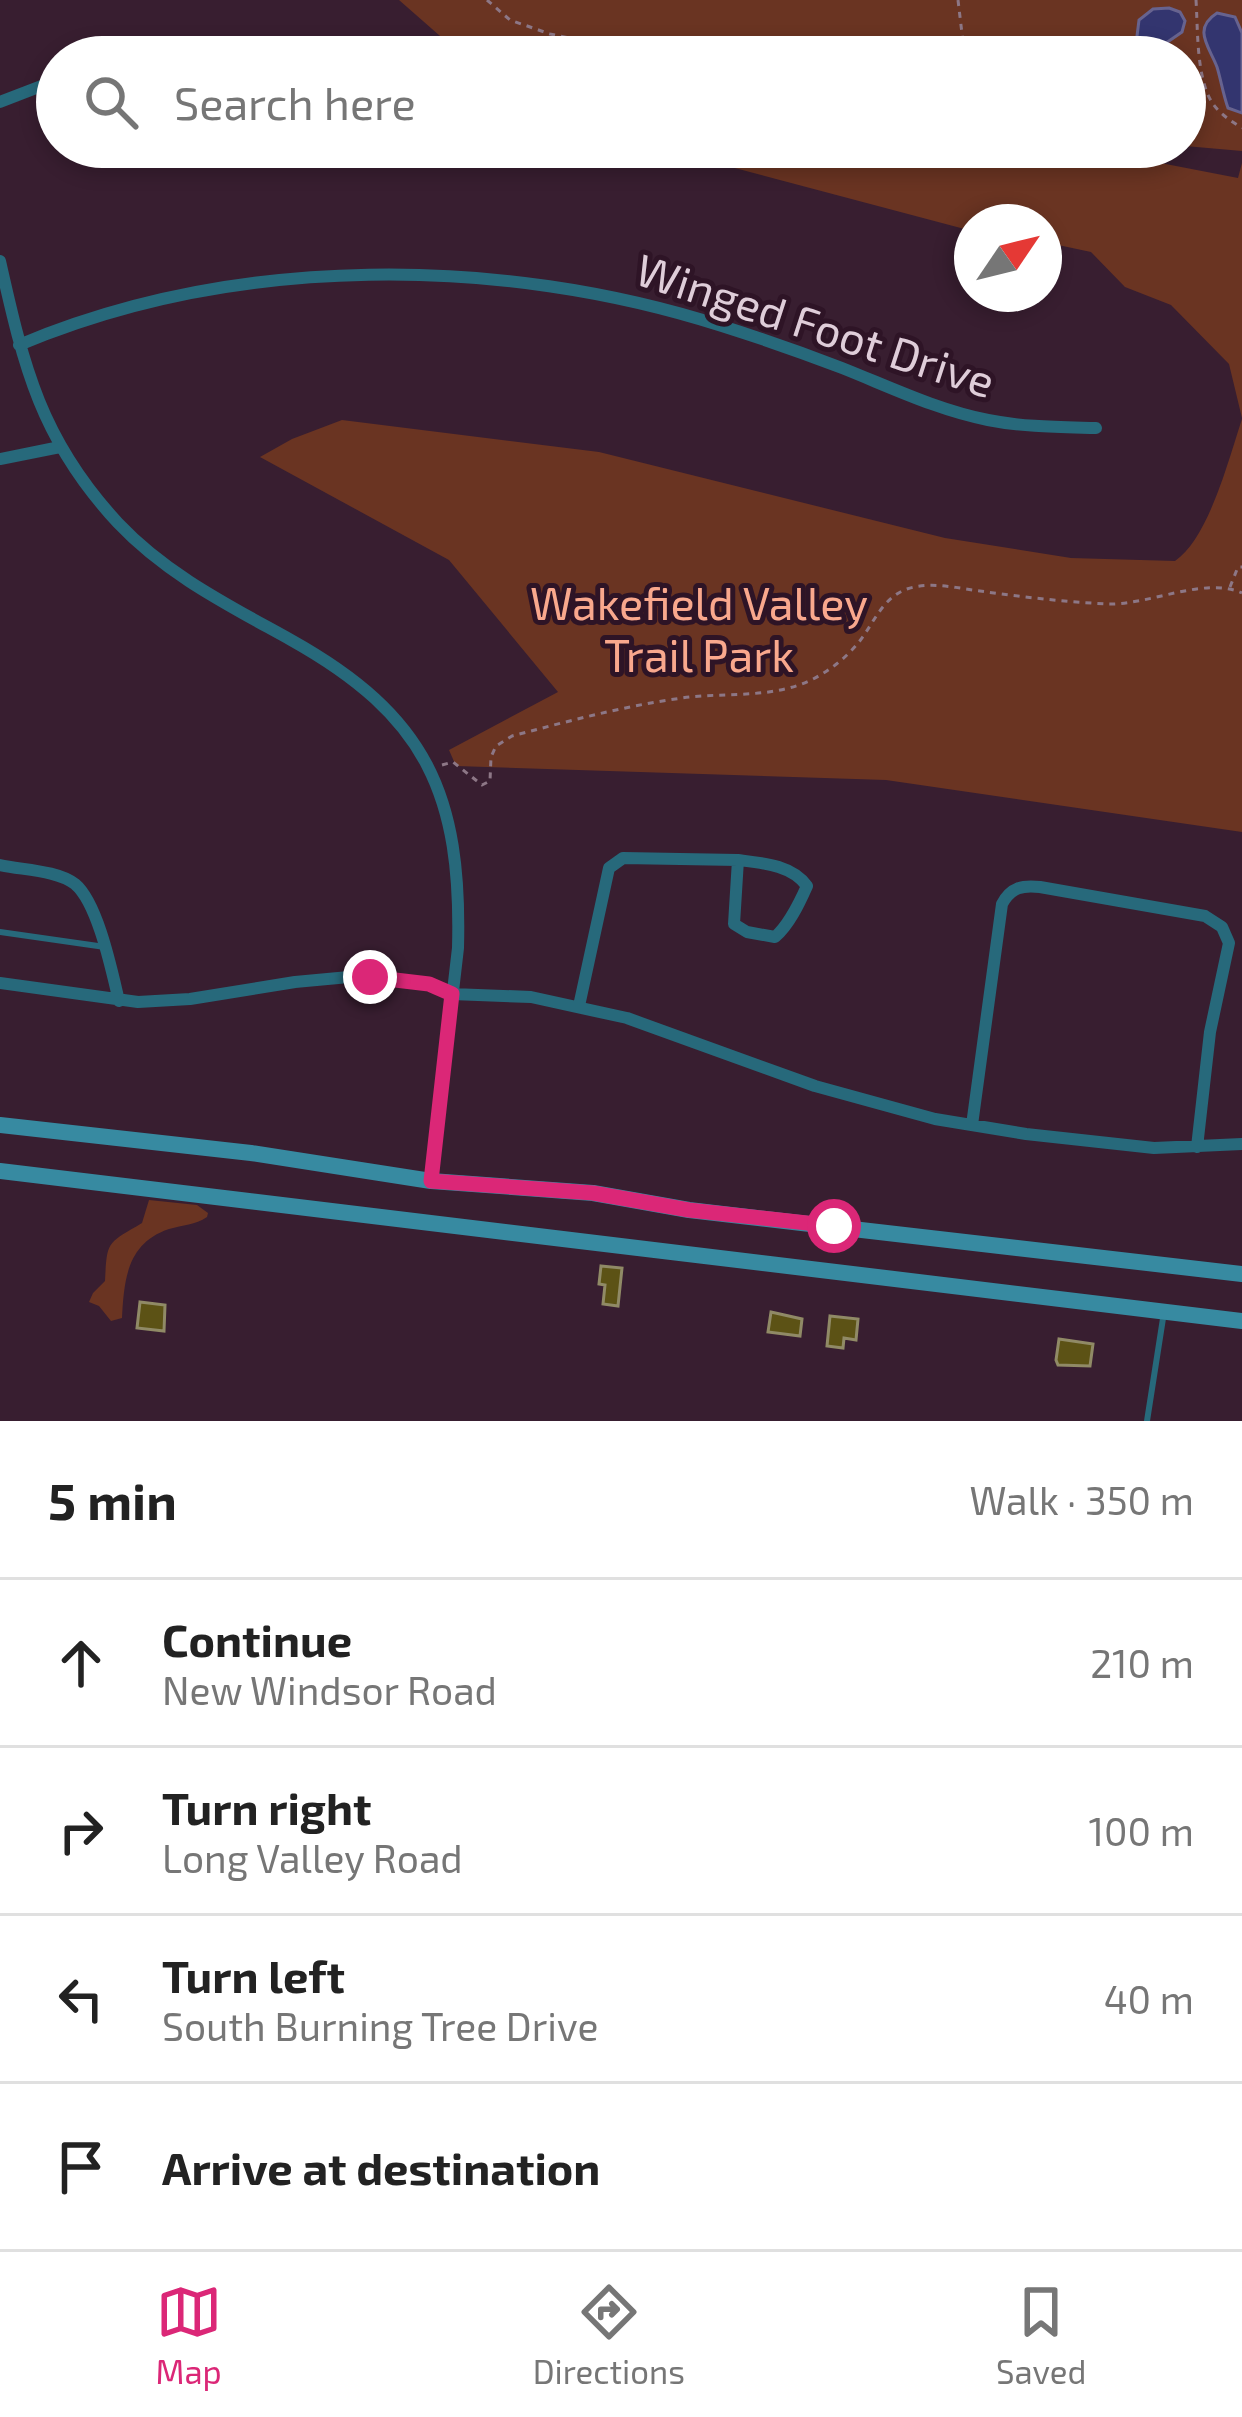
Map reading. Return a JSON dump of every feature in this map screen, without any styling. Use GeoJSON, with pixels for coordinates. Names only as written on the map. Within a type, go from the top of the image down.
{"type":"FeatureCollection","features":[{"type":"Feature","properties":{"kind":"main road"},"geometry":{"type":"LineString","coordinates":[[0,1125],[431,1181],[593,1193],[689,1210],[1242,1274]]}},
{"type":"Feature","properties":{"kind":"main road"},"geometry":{"type":"LineString","coordinates":[[0,1171],[1242,1321]]}},
{"type":"Feature","properties":{"kind":"street"},"geometry":{"type":"LineString","coordinates":[[0,102],[36,88]]}},
{"type":"Feature","properties":{"kind":"street"},"geometry":{"type":"LineString","coordinates":[[0,261],[19,345],[45,419],[60,448],[101,503],[138,542],[193,585],[352,679],[387,708],[429,768],[456,859],[458,948],[431,1181]]}},
{"type":"Feature","properties":{"kind":"street","name":"Winged Foot Drive"},"geometry":{"type":"LineString","coordinates":[[19,345],[124,309],[247,285],[352,275],[478,278],[587,291],[676,312],[966,415],[1096,428]]}},
{"type":"Feature","properties":{"kind":"street"},"geometry":{"type":"LineString","coordinates":[[0,459],[60,448]]}},
{"type":"Feature","properties":{"kind":"street"},"geometry":{"type":"LineString","coordinates":[[579,1006],[605,876],[623,858],[738,860],[784,868],[807,886],[775,937],[747,932],[734,924],[738,860]]}},
{"type":"Feature","properties":{"kind":"street"},"geometry":{"type":"LineString","coordinates":[[0,865],[60,877],[77,886],[94,916],[119,1001]]}},
{"type":"Feature","properties":{"kind":"street"},"geometry":{"type":"LineString","coordinates":[[972,1125],[1003,904],[1014,890],[1040,887],[1205,916],[1222,927],[1228,943],[1210,1032],[1197,1148]]}},
{"type":"Feature","properties":{"kind":"street"},"geometry":{"type":"LineString","coordinates":[[0,983],[119,1001],[190,999],[349,977],[429,984],[452,994],[531,997],[658,1027],[901,1112],[1117,1144],[1197,1148],[1242,1144]]}},
{"type":"Feature","properties":{"kind":"lane"},"geometry":{"type":"LineString","coordinates":[[0,932],[105,947]]}},
{"type":"Feature","properties":{"kind":"lane"},"geometry":{"type":"LineString","coordinates":[[1147,1421],[1164,1311]]}},
{"type":"Feature","properties":{"kind":"path"},"geometry":{"type":"LineString","coordinates":[[487,0],[511,20],[560,36]]}},
{"type":"Feature","properties":{"kind":"path"},"geometry":{"type":"LineString","coordinates":[[958,0],[962,36]]}},
{"type":"Feature","properties":{"kind":"path"},"geometry":{"type":"LineString","coordinates":[[1196,0],[1198,36]]}},
{"type":"Feature","properties":{"kind":"path"},"geometry":{"type":"LineString","coordinates":[[1206,86],[1214,107],[1242,128]]}},
{"type":"Feature","properties":{"kind":"path"},"geometry":{"type":"LineString","coordinates":[[1230,587],[1242,567]]}},
{"type":"Feature","properties":{"kind":"path"},"geometry":{"type":"LineString","coordinates":[[429,768],[453,762],[482,784],[490,781],[496,746],[512,736],[646,704],[761,694],[805,683],[839,662],[863,638],[885,604],[913,587],[942,585],[1111,604],[1221,585],[1242,592]]}},
{"type":"Feature","properties":{"kind":"green space"},"geometry":{"type":"Polygon","coordinates":[[[399,0],[1242,0],[1242,151],[1206,148],[1206,36],[440,36],[399,0]]]}},
{"type":"Feature","properties":{"kind":"green space"},"geometry":{"type":"Polygon","coordinates":[[[1242,163],[1242,418],[1229,364],[1171,305],[1125,287],[1091,252],[1062,246],[1062,204],[954,204],[954,226],[735,168],[1186,168],[1238,178],[1242,163]]]}},
{"type":"Feature","properties":{"kind":"green space","name":"Wakefield Valley Trail Park"},"geometry":{"type":"Polygon","coordinates":[[[1242,419],[1242,832],[886,780],[456,766],[449,750],[558,692],[449,560],[260,457],[342,420],[599,452],[945,538],[1071,558],[1175,561],[1208,516],[1242,419]]]}},
{"type":"Feature","properties":{"kind":"green space"},"geometry":{"type":"Polygon","coordinates":[[[149,1200],[197,1205],[207,1217],[144,1243],[127,1277],[122,1318],[111,1321],[89,1302],[105,1281],[111,1244],[142,1223],[149,1200]]]}},
{"type":"Feature","properties":{"kind":"shaded area"},"geometry":{"type":"Polygon","coordinates":[[[1153,9],[1180,12],[1185,21],[1182,32],[1137,36],[1139,20],[1153,9]]]}},
{"type":"Feature","properties":{"kind":"shaded area"},"geometry":{"type":"Polygon","coordinates":[[[1217,13],[1235,17],[1242,33],[1242,113],[1228,108],[1205,36],[1209,19],[1217,13]]]}},
{"type":"Feature","properties":{"kind":"building"},"geometry":{"type":"Polygon","coordinates":[[[601,1266],[622,1268],[618,1306],[603,1304],[601,1266]]]}},
{"type":"Feature","properties":{"kind":"building"},"geometry":{"type":"Polygon","coordinates":[[[140,1302],[165,1305],[164,1331],[137,1328],[140,1302]]]}},
{"type":"Feature","properties":{"kind":"building"},"geometry":{"type":"Polygon","coordinates":[[[771,1312],[802,1319],[800,1336],[768,1332],[771,1312]]]}},
{"type":"Feature","properties":{"kind":"building"},"geometry":{"type":"Polygon","coordinates":[[[830,1316],[858,1319],[856,1340],[844,1338],[843,1348],[827,1346],[830,1316]]]}},
{"type":"Feature","properties":{"kind":"building"},"geometry":{"type":"Polygon","coordinates":[[[1059,1339],[1093,1344],[1090,1366],[1058,1365],[1059,1339]]]}},
{"type":"Feature","properties":{"kind":"route"},"geometry":{"type":"LineString","coordinates":[[370,977],[429,984],[452,994],[431,1181],[593,1193],[689,1210],[834,1226]]}}]}
